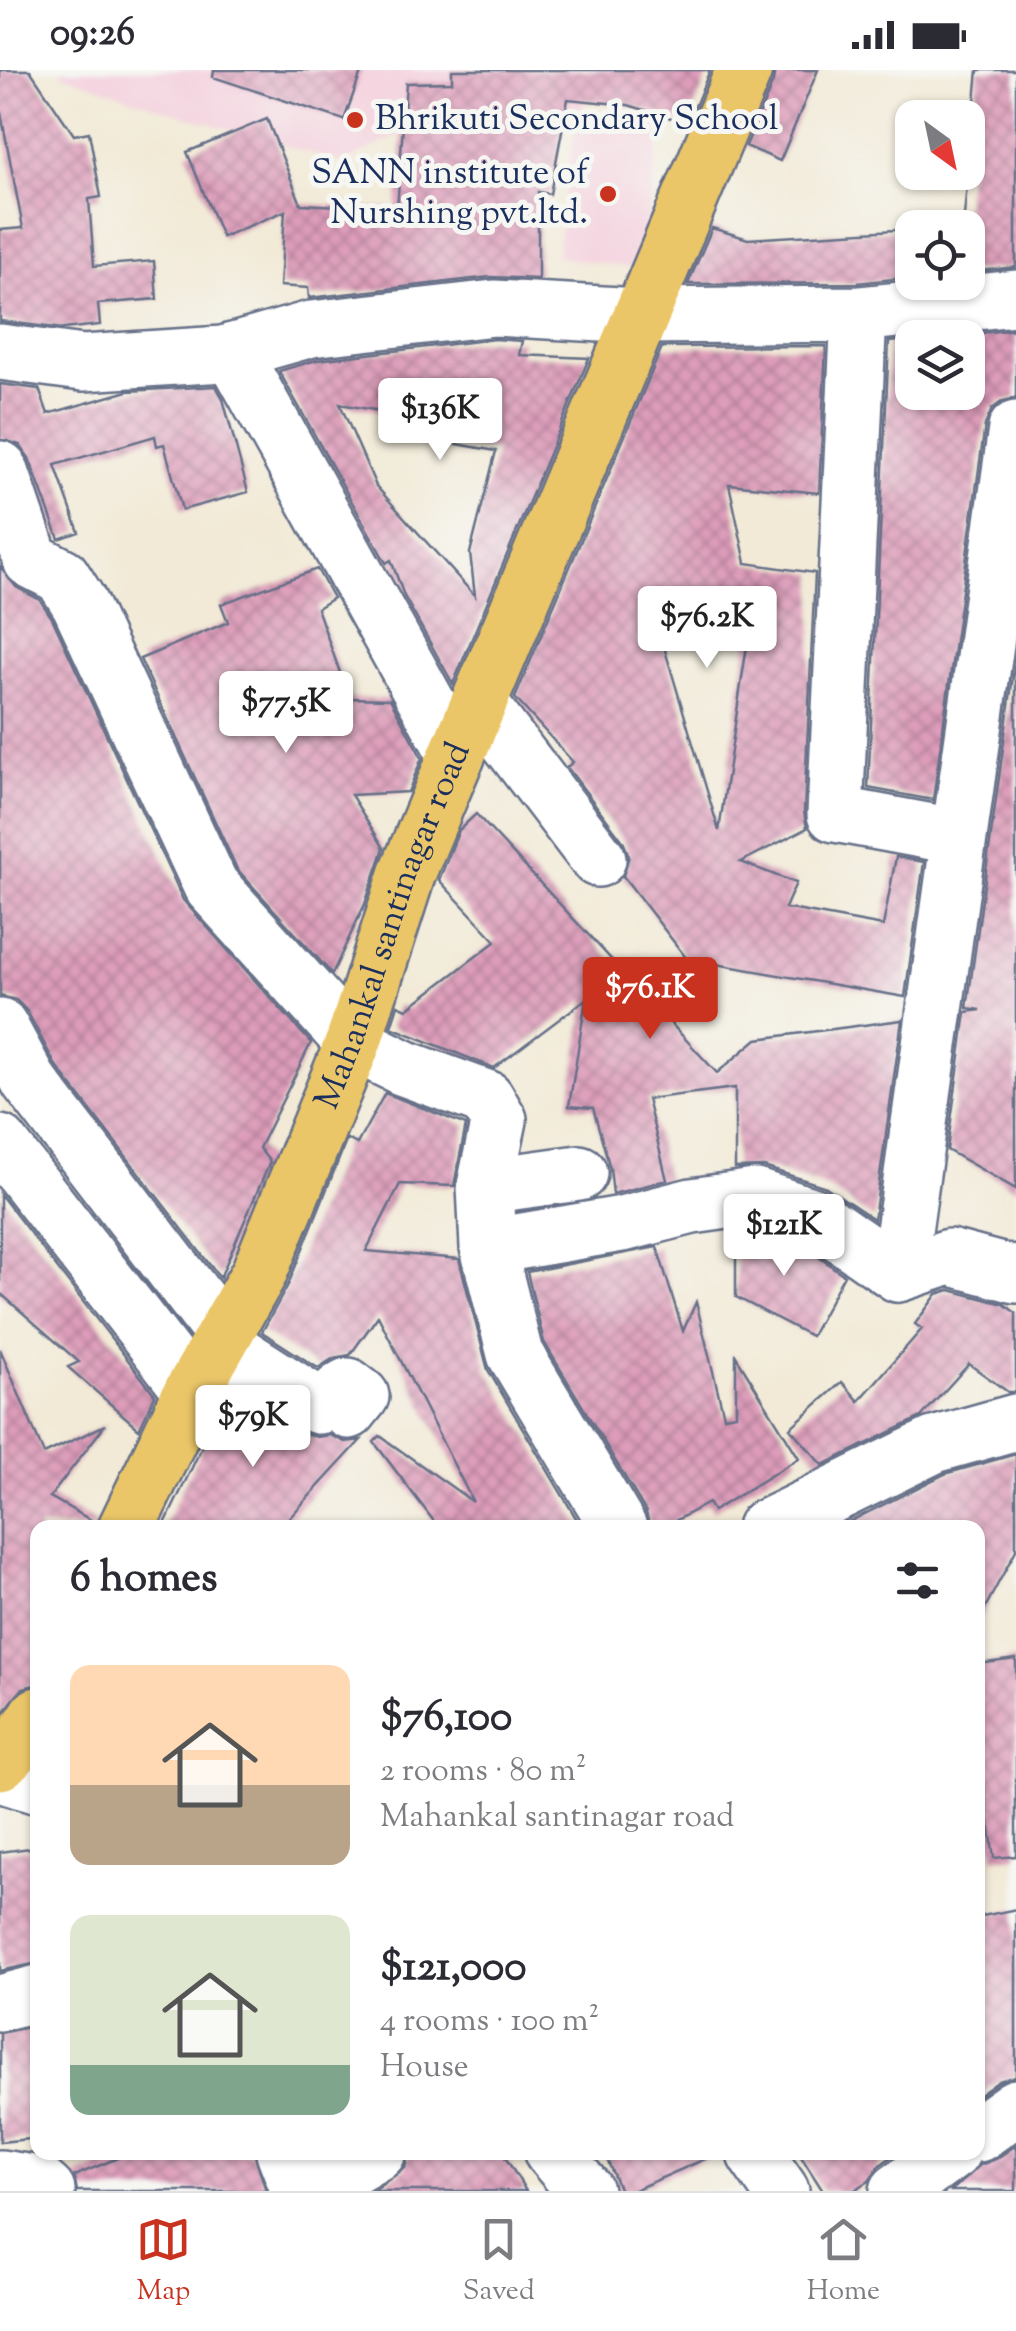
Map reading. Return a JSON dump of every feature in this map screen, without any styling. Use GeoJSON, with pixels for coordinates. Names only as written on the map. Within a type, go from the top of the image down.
{"type":"FeatureCollection","features":[{"type":"Feature","properties":{"kind":"main road","name":"Mahankal santinagar road"},"geometry":{"type":"LineString","coordinates":[[133,1520],[192,1391],[259,1274],[353,1043],[408,872],[744,70]]}},
{"type":"Feature","properties":{"kind":"main road"},"geometry":{"type":"LineString","coordinates":[[0,1762],[30,1727]]}},
{"type":"Feature","properties":{"kind":"street"},"geometry":{"type":"LineString","coordinates":[[0,352],[83,363],[232,351],[311,329],[494,308],[638,316],[859,314],[1016,298]]}},
{"type":"Feature","properties":{"kind":"street"},"geometry":{"type":"LineString","coordinates":[[859,314],[834,814],[959,837]]}},
{"type":"Feature","properties":{"kind":"street"},"geometry":{"type":"LineString","coordinates":[[232,351],[457,756]]}},
{"type":"Feature","properties":{"kind":"street"},"geometry":{"type":"LineString","coordinates":[[898,1274],[1016,429]]}},
{"type":"Feature","properties":{"kind":"street"},"geometry":{"type":"LineString","coordinates":[[0,469],[31,560],[62,576],[79,603],[210,886],[353,1043],[404,1068],[486,1098],[499,1120],[485,1186],[488,1247],[515,1354],[614,1520]]}},
{"type":"Feature","properties":{"kind":"street"},"geometry":{"type":"LineString","coordinates":[[478,702],[598,859]]}},
{"type":"Feature","properties":{"kind":"street"},"geometry":{"type":"LineString","coordinates":[[0,1027],[29,1082],[222,1339],[319,1406],[332,1402],[341,1388],[348,1386],[360,1396],[348,1411]]}},
{"type":"Feature","properties":{"kind":"street"},"geometry":{"type":"LineString","coordinates":[[0,1143],[192,1391]]}},
{"type":"Feature","properties":{"kind":"street"},"geometry":{"type":"LineString","coordinates":[[485,1186],[579,1172]]}},
{"type":"Feature","properties":{"kind":"street"},"geometry":{"type":"LineString","coordinates":[[488,1247],[755,1197],[816,1217],[898,1274]]}},
{"type":"Feature","properties":{"kind":"street"},"geometry":{"type":"LineString","coordinates":[[898,1274],[949,1257],[1016,1275]]}},
{"type":"Feature","properties":{"kind":"street"},"geometry":{"type":"LineString","coordinates":[[781,1520],[934,1445],[1016,1422]]}},
{"type":"Feature","properties":{"kind":"street"},"geometry":{"type":"LineString","coordinates":[[0,1774],[30,1783]]}},
{"type":"Feature","properties":{"kind":"street"},"geometry":{"type":"LineString","coordinates":[[0,2003],[30,1994]]}},
{"type":"Feature","properties":{"kind":"street"},"geometry":{"type":"LineString","coordinates":[[985,2129],[1016,2108]]}},
{"type":"Feature","properties":{"kind":"street"},"geometry":{"type":"LineString","coordinates":[[287,2160],[300,2191]]}},
{"type":"Feature","properties":{"kind":"street"},"geometry":{"type":"LineString","coordinates":[[311,2191],[364,2160]]}},
{"type":"Feature","properties":{"kind":"street"},"geometry":{"type":"LineString","coordinates":[[559,2160],[585,2191]]}},
{"type":"Feature","properties":{"kind":"street"},"geometry":{"type":"LineString","coordinates":[[898,2191],[941,2160]]}},
{"type":"Feature","properties":{"kind":"street"},"geometry":{"type":"LineString","coordinates":[[0,2178],[39,2184],[47,2191]]}},
{"type":"Feature","properties":{"kind":"shaded area","name":"Bhrikuti Secondary School"},"geometry":{"type":"Polygon","coordinates":[[[60,70],[595,70],[583,108],[536,111],[407,131],[343,163],[172,112],[60,70]]]}},
{"type":"Feature","properties":{"kind":"shaded area","name":"SANN institute of Nurshing pvt.ltd."},"geometry":{"type":"Polygon","coordinates":[[[598,113],[662,122],[640,269],[556,257],[575,129],[594,131],[598,113]]]}},
{"type":"Feature","properties":{"kind":"building"},"geometry":{"type":"Polygon","coordinates":[[[0,70],[30,70],[74,135],[89,132],[101,197],[89,199],[94,266],[154,261],[157,299],[98,304],[100,325],[63,329],[0,321],[0,230],[23,228],[0,108],[0,70]]]}},
{"type":"Feature","properties":{"kind":"building"},"geometry":{"type":"Polygon","coordinates":[[[214,70],[362,70],[344,120],[213,77],[214,70]]]}},
{"type":"Feature","properties":{"kind":"building"},"geometry":{"type":"Polygon","coordinates":[[[452,70],[710,70],[688,123],[628,105],[568,99],[550,194],[538,192],[538,279],[490,277],[309,298],[308,288],[280,286],[285,211],[222,237],[187,152],[267,119],[301,204],[397,209],[406,83],[452,82],[452,70]]]}},
{"type":"Feature","properties":{"kind":"building"},"geometry":{"type":"Polygon","coordinates":[[[775,70],[818,70],[780,161],[746,146],[775,70]]]}},
{"type":"Feature","properties":{"kind":"building"},"geometry":{"type":"Polygon","coordinates":[[[978,70],[1016,70],[1016,267],[985,270],[985,210],[965,210],[966,190],[985,190],[985,100],[975,100],[978,70]]]}},
{"type":"Feature","properties":{"kind":"building"},"geometry":{"type":"Polygon","coordinates":[[[712,228],[748,239],[895,230],[895,279],[857,283],[688,284],[712,228]]]}},
{"type":"Feature","properties":{"kind":"building"},"geometry":{"type":"Polygon","coordinates":[[[1016,329],[1016,398],[992,409],[985,425],[933,800],[868,788],[889,342],[895,341],[895,410],[985,410],[985,333],[1016,329]]]}},
{"type":"Feature","properties":{"kind":"building"},"geometry":{"type":"Polygon","coordinates":[[[495,339],[522,341],[519,355],[589,358],[453,684],[404,596],[391,560],[386,563],[279,371],[317,360],[495,339]],[[340,404],[376,486],[475,596],[470,553],[496,451],[457,444],[460,425],[340,404]]]}},
{"type":"Feature","properties":{"kind":"building"},"geometry":{"type":"Polygon","coordinates":[[[826,346],[819,493],[729,484],[746,563],[815,573],[804,812],[807,828],[741,862],[796,883],[785,908],[883,926],[896,857],[924,862],[905,997],[687,959],[623,876],[629,856],[623,841],[567,767],[573,762],[515,698],[662,347],[826,346]],[[751,620],[662,640],[719,831],[751,620]]]}},
{"type":"Feature","properties":{"kind":"building"},"geometry":{"type":"Polygon","coordinates":[[[0,384],[39,389],[48,414],[128,391],[216,386],[248,492],[182,510],[164,444],[157,446],[155,436],[55,465],[79,532],[59,539],[29,458],[20,445],[0,439],[0,384]]]}},
{"type":"Feature","properties":{"kind":"building"},"geometry":{"type":"Polygon","coordinates":[[[0,566],[16,587],[40,600],[52,618],[183,900],[311,1043],[259,1148],[270,1162],[220,1278],[55,1064],[27,1011],[16,1000],[0,996],[0,566]]]}},
{"type":"Feature","properties":{"kind":"building"},"geometry":{"type":"Polygon","coordinates":[[[317,569],[333,598],[317,608],[349,698],[390,699],[422,758],[408,792],[351,795],[384,848],[365,904],[332,974],[237,869],[140,659],[228,622],[221,604],[317,569]]]}},
{"type":"Feature","properties":{"kind":"building"},"geometry":{"type":"Polygon","coordinates":[[[1016,655],[1016,1189],[947,1150],[966,1012],[981,1010],[967,1008],[1016,655]]]}},
{"type":"Feature","properties":{"kind":"building"},"geometry":{"type":"Polygon","coordinates":[[[476,814],[717,1073],[757,1039],[902,1020],[874,1219],[826,1187],[764,1167],[735,1168],[735,1088],[647,1099],[667,1180],[613,1194],[593,1108],[569,1106],[586,999],[494,1068],[391,1027],[398,1005],[407,1009],[496,941],[439,880],[459,830],[476,814]]]}},
{"type":"Feature","properties":{"kind":"building"},"geometry":{"type":"Polygon","coordinates":[[[385,1093],[466,1125],[454,1186],[400,1184],[366,1251],[459,1259],[488,1370],[577,1520],[433,1520],[374,1442],[380,1436],[473,1502],[378,1316],[350,1355],[334,1358],[318,1368],[262,1332],[288,1285],[347,1139],[357,1144],[385,1093]]]}},
{"type":"Feature","properties":{"kind":"building"},"geometry":{"type":"Polygon","coordinates":[[[0,1194],[155,1395],[139,1429],[68,1367],[79,1362],[0,1293],[0,1194]]]}},
{"type":"Feature","properties":{"kind":"building"},"geometry":{"type":"Polygon","coordinates":[[[752,1229],[802,1245],[844,1275],[811,1336],[736,1297],[736,1231],[752,1229]]]}},
{"type":"Feature","properties":{"kind":"building"},"geometry":{"type":"Polygon","coordinates":[[[657,1247],[683,1331],[696,1302],[724,1416],[736,1414],[736,1356],[799,1458],[713,1511],[708,1503],[677,1520],[648,1520],[544,1342],[527,1272],[657,1247]]]}},
{"type":"Feature","properties":{"kind":"building"},"geometry":{"type":"Polygon","coordinates":[[[950,1290],[1004,1304],[1016,1313],[1016,1392],[1008,1392],[969,1364],[921,1417],[823,1465],[790,1428],[842,1382],[859,1401],[922,1329],[915,1324],[937,1294],[950,1290]]]}},
{"type":"Feature","properties":{"kind":"building"},"geometry":{"type":"Polygon","coordinates":[[[0,1349],[44,1454],[105,1425],[50,1497],[91,1520],[30,1520],[30,1686],[23,1688],[0,1716],[0,1349]]]}},
{"type":"Feature","properties":{"kind":"building"},"geometry":{"type":"Polygon","coordinates":[[[231,1386],[303,1433],[330,1435],[345,1442],[361,1440],[287,1520],[167,1520],[231,1386]]]}},
{"type":"Feature","properties":{"kind":"building"},"geometry":{"type":"Polygon","coordinates":[[[1016,1454],[1016,1550],[985,1608],[985,1520],[853,1520],[945,1474],[1016,1454]]]}},
{"type":"Feature","properties":{"kind":"building"},"geometry":{"type":"Polygon","coordinates":[[[1016,1659],[1016,1856],[994,1858],[985,1793],[985,1663],[1016,1659]]]}},
{"type":"Feature","properties":{"kind":"building"},"geometry":{"type":"Polygon","coordinates":[[[30,1848],[30,1965],[0,1971],[0,1852],[30,1848]]]}},
{"type":"Feature","properties":{"kind":"building"},"geometry":{"type":"Polygon","coordinates":[[[1016,1909],[1016,2076],[985,2091],[985,1916],[1016,1909]]]}},
{"type":"Feature","properties":{"kind":"building"},"geometry":{"type":"Polygon","coordinates":[[[30,2027],[30,2139],[0,2142],[0,2033],[30,2027]]]}},
{"type":"Feature","properties":{"kind":"building"},"geometry":{"type":"Polygon","coordinates":[[[1016,2145],[1016,2191],[951,2191],[980,2165],[1016,2145]]]}},
{"type":"Feature","properties":{"kind":"building"},"geometry":{"type":"Polygon","coordinates":[[[113,2160],[256,2160],[266,2191],[77,2191],[74,2176],[113,2160]]]}},
{"type":"Feature","properties":{"kind":"building"},"geometry":{"type":"Polygon","coordinates":[[[407,2160],[507,2160],[526,2191],[373,2191],[405,2168],[407,2160]]]}},
{"type":"Feature","properties":{"kind":"building"},"geometry":{"type":"Polygon","coordinates":[[[607,2160],[703,2160],[632,2191],[620,2191],[607,2160]]]}},
{"type":"Feature","properties":{"kind":"building"},"geometry":{"type":"Polygon","coordinates":[[[803,2160],[887,2160],[869,2181],[853,2191],[823,2191],[803,2160]]]}},
{"type":"Feature","properties":{"kind":"place","name":"Bhrikuti Secondary School"},"geometry":{"type":"Point","coordinates":[355,120]}},
{"type":"Feature","properties":{"kind":"place","name":"SANN institute of Nurshing pvt.ltd."},"geometry":{"type":"Point","coordinates":[608,194]}}]}
